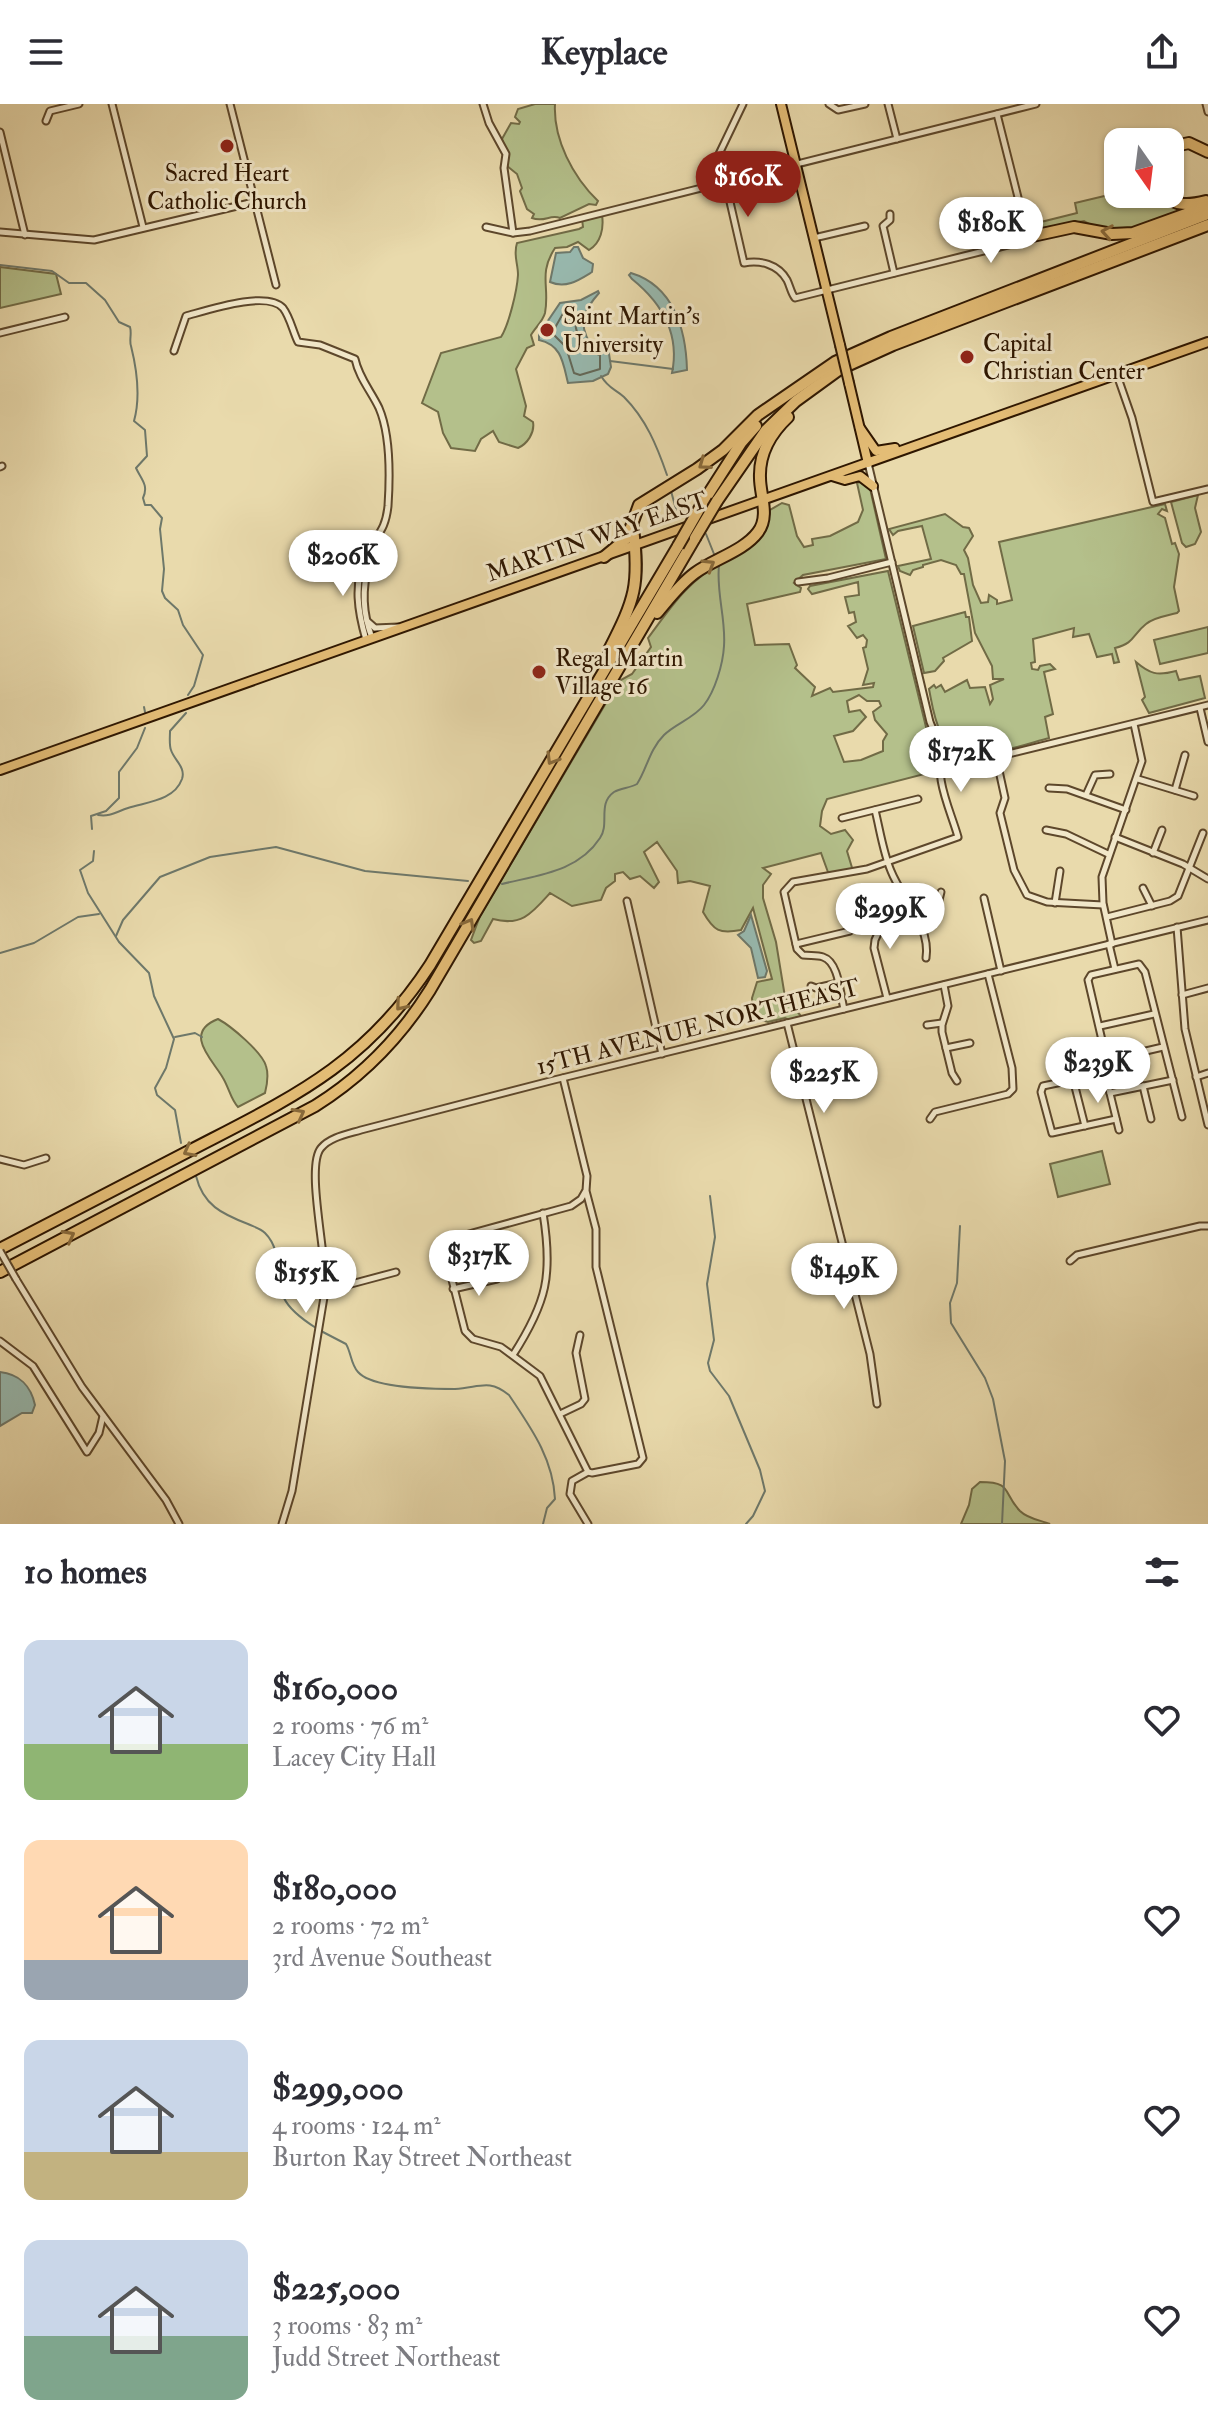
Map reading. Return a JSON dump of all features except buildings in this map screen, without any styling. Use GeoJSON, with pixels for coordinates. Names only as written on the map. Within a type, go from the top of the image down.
{"type":"FeatureCollection","features":[{"type":"Feature","properties":{"kind":"highway"},"geometry":{"type":"LineString","coordinates":[[1184,144],[1189,143],[1208,152]]}},
{"type":"Feature","properties":{"kind":"highway"},"geometry":{"type":"LineString","coordinates":[[1028,237],[1074,227],[1112,234],[1133,233],[1208,203]]}},
{"type":"Feature","properties":{"kind":"highway"},"geometry":{"type":"LineString","coordinates":[[1184,205],[1208,203]]}},
{"type":"Feature","properties":{"kind":"highway"},"geometry":{"type":"LineString","coordinates":[[604,557],[627,538],[639,505],[697,469],[723,450],[758,415],[835,362],[891,337],[1208,214]]}},
{"type":"Feature","properties":{"kind":"highway"},"geometry":{"type":"LineString","coordinates":[[0,1272],[315,1106],[380,1055],[407,1024],[430,990],[717,501],[766,430],[796,401],[840,369],[893,345],[1208,228]]}},
{"type":"Feature","properties":{"kind":"highway"},"geometry":{"type":"LineString","coordinates":[[635,640],[679,586],[695,572],[756,534],[762,525],[764,500],[760,478],[766,445],[784,421],[840,369]]}},
{"type":"Feature","properties":{"kind":"highway"},"geometry":{"type":"LineString","coordinates":[[0,1250],[305,1090],[369,1041],[422,978],[741,443],[785,396]]}},
{"type":"Feature","properties":{"kind":"highway"},"geometry":{"type":"LineString","coordinates":[[591,692],[593,680],[632,603],[636,564],[632,522]]}},
{"type":"Feature","properties":{"kind":"highway"},"geometry":{"type":"LineString","coordinates":[[618,552],[631,557],[636,564]]}},
{"type":"Feature","properties":{"kind":"main road"},"geometry":{"type":"LineString","coordinates":[[781,104],[868,463]]}},
{"type":"Feature","properties":{"kind":"main road","name":"MARTIN WAY EAST"},"geometry":{"type":"LineString","coordinates":[[0,770],[1208,342]]}},
{"type":"Feature","properties":{"kind":"main road"},"geometry":{"type":"LineString","coordinates":[[860,428],[880,452],[934,439]]}},
{"type":"Feature","properties":{"kind":"main road"},"geometry":{"type":"LineString","coordinates":[[831,476],[845,480],[860,476],[873,486]]}},
{"type":"Feature","properties":{"kind":"street"},"geometry":{"type":"LineString","coordinates":[[46,121],[50,111],[79,104]]}},
{"type":"Feature","properties":{"kind":"street"},"geometry":{"type":"LineString","coordinates":[[112,104],[143,227]]}},
{"type":"Feature","properties":{"kind":"street"},"geometry":{"type":"LineString","coordinates":[[230,104],[276,285]]}},
{"type":"Feature","properties":{"kind":"street"},"geometry":{"type":"LineString","coordinates":[[483,104],[506,154],[505,172],[513,233]]}},
{"type":"Feature","properties":{"kind":"street"},"geometry":{"type":"LineString","coordinates":[[743,104],[719,151],[744,263],[764,263],[779,271],[786,278],[793,298],[1020,242],[1028,237],[997,114]]}},
{"type":"Feature","properties":{"kind":"street"},"geometry":{"type":"LineString","coordinates":[[829,104],[838,110],[865,104]]}},
{"type":"Feature","properties":{"kind":"street"},"geometry":{"type":"LineString","coordinates":[[888,104],[897,139]]}},
{"type":"Feature","properties":{"kind":"street"},"geometry":{"type":"LineString","coordinates":[[486,227],[513,233],[530,231],[1036,104]]}},
{"type":"Feature","properties":{"kind":"street"},"geometry":{"type":"LineString","coordinates":[[1206,104],[1208,112]]}},
{"type":"Feature","properties":{"kind":"street"},"geometry":{"type":"LineString","coordinates":[[0,132],[25,235]]}},
{"type":"Feature","properties":{"kind":"street"},"geometry":{"type":"LineString","coordinates":[[0,232],[94,240],[254,202]]}},
{"type":"Feature","properties":{"kind":"street"},"geometry":{"type":"LineString","coordinates":[[890,214],[890,220],[883,226],[894,273]]}},
{"type":"Feature","properties":{"kind":"street"},"geometry":{"type":"LineString","coordinates":[[814,238],[865,226]]}},
{"type":"Feature","properties":{"kind":"street"},"geometry":{"type":"LineString","coordinates":[[174,351],[186,316],[264,299],[281,305],[298,342],[320,345],[355,359],[381,412],[387,436],[388,505],[382,533],[366,556],[358,587],[357,601],[369,639]]}},
{"type":"Feature","properties":{"kind":"street"},"geometry":{"type":"LineString","coordinates":[[0,333],[65,317]]}},
{"type":"Feature","properties":{"kind":"street"},"geometry":{"type":"LineString","coordinates":[[1117,375],[1132,418],[1153,502],[1208,489]]}},
{"type":"Feature","properties":{"kind":"street"},"geometry":{"type":"LineString","coordinates":[[868,463],[930,722],[945,748],[969,759],[984,760],[1208,705]]}},
{"type":"Feature","properties":{"kind":"street"},"geometry":{"type":"LineString","coordinates":[[369,639],[365,584],[369,563],[378,546],[377,539]]}},
{"type":"Feature","properties":{"kind":"street"},"geometry":{"type":"LineString","coordinates":[[798,582],[892,562]]}},
{"type":"Feature","properties":{"kind":"street"},"geometry":{"type":"LineString","coordinates":[[365,617],[375,628],[403,627]]}},
{"type":"Feature","properties":{"kind":"street"},"geometry":{"type":"LineString","coordinates":[[1200,707],[1208,742]]}},
{"type":"Feature","properties":{"kind":"street"},"geometry":{"type":"LineString","coordinates":[[1115,969],[1103,905],[1102,877],[1142,761],[1134,724]]}},
{"type":"Feature","properties":{"kind":"street"},"geometry":{"type":"LineString","coordinates":[[844,1009],[830,961],[819,955],[803,955],[796,944],[784,897],[785,889],[793,882],[888,863],[958,837],[940,772],[940,759],[945,748]]}},
{"type":"Feature","properties":{"kind":"street"},"geometry":{"type":"LineString","coordinates":[[1175,790],[1185,755]]}},
{"type":"Feature","properties":{"kind":"street"},"geometry":{"type":"LineString","coordinates":[[996,757],[1005,798],[1000,813],[1014,870],[1027,895],[1055,903],[1103,905]]}},
{"type":"Feature","properties":{"kind":"street"},"geometry":{"type":"LineString","coordinates":[[1086,795],[1095,775],[1110,774]]}},
{"type":"Feature","properties":{"kind":"street"},"geometry":{"type":"LineString","coordinates":[[1138,779],[1194,796]]}},
{"type":"Feature","properties":{"kind":"street"},"geometry":{"type":"LineString","coordinates":[[1049,788],[1067,789],[1126,810]]}},
{"type":"Feature","properties":{"kind":"street"},"geometry":{"type":"LineString","coordinates":[[842,818],[918,799]]}},
{"type":"Feature","properties":{"kind":"street"},"geometry":{"type":"LineString","coordinates":[[875,810],[888,863],[915,912],[927,951],[926,958]]}},
{"type":"Feature","properties":{"kind":"street"},"geometry":{"type":"LineString","coordinates":[[1046,830],[1066,834],[1108,854]]}},
{"type":"Feature","properties":{"kind":"street"},"geometry":{"type":"LineString","coordinates":[[1153,853],[1162,830]]}},
{"type":"Feature","properties":{"kind":"street"},"geometry":{"type":"LineString","coordinates":[[1106,917],[1178,896],[1203,833]]}},
{"type":"Feature","properties":{"kind":"street"},"geometry":{"type":"LineString","coordinates":[[1115,837],[1190,867],[1208,879]]}},
{"type":"Feature","properties":{"kind":"street"},"geometry":{"type":"LineString","coordinates":[[1055,903],[1060,871]]}},
{"type":"Feature","properties":{"kind":"street"},"geometry":{"type":"LineString","coordinates":[[1143,888],[1152,906]]}},
{"type":"Feature","properties":{"kind":"street"},"geometry":{"type":"LineString","coordinates":[[915,912],[938,904],[941,892]]}},
{"type":"Feature","properties":{"kind":"street"},"geometry":{"type":"LineString","coordinates":[[984,898],[1001,971]]}},
{"type":"Feature","properties":{"kind":"street"},"geometry":{"type":"LineString","coordinates":[[627,901],[662,1054]]}},
{"type":"Feature","properties":{"kind":"street"},"geometry":{"type":"LineString","coordinates":[[876,917],[881,927],[874,948],[887,998]]}},
{"type":"Feature","properties":{"kind":"street","name":"15TH AVENUE NORTHEAST"},"geometry":{"type":"LineString","coordinates":[[325,1291],[315,1169],[320,1149],[338,1137],[563,1078],[1208,920]]}},
{"type":"Feature","properties":{"kind":"street"},"geometry":{"type":"LineString","coordinates":[[1177,927],[1185,1029],[1208,1125]]}},
{"type":"Feature","properties":{"kind":"street"},"geometry":{"type":"LineString","coordinates":[[796,944],[850,931]]}},
{"type":"Feature","properties":{"kind":"street"},"geometry":{"type":"LineString","coordinates":[[1119,1130],[1105,1073],[1107,1060],[1089,977],[1139,964],[1143,966],[1163,1047],[1167,1051],[1182,1117]]}},
{"type":"Feature","properties":{"kind":"street"},"geometry":{"type":"LineString","coordinates":[[930,1119],[935,1112],[1008,1094],[1013,1089],[1012,1068],[988,974]]}},
{"type":"Feature","properties":{"kind":"street"},"geometry":{"type":"LineString","coordinates":[[811,986],[816,988],[838,983]]}},
{"type":"Feature","properties":{"kind":"street"},"geometry":{"type":"LineString","coordinates":[[944,985],[948,1006],[942,1023],[952,1073],[957,1081]]}},
{"type":"Feature","properties":{"kind":"street"},"geometry":{"type":"LineString","coordinates":[[1181,995],[1208,988]]}},
{"type":"Feature","properties":{"kind":"street"},"geometry":{"type":"LineString","coordinates":[[1100,1026],[1154,1014]]}},
{"type":"Feature","properties":{"kind":"street"},"geometry":{"type":"LineString","coordinates":[[787,1023],[870,1354],[877,1404]]}},
{"type":"Feature","properties":{"kind":"street"},"geometry":{"type":"LineString","coordinates":[[927,1025],[942,1023]]}},
{"type":"Feature","properties":{"kind":"street"},"geometry":{"type":"LineString","coordinates":[[946,1048],[970,1043]]}},
{"type":"Feature","properties":{"kind":"street"},"geometry":{"type":"LineString","coordinates":[[1107,1060],[1163,1047]]}},
{"type":"Feature","properties":{"kind":"street"},"geometry":{"type":"LineString","coordinates":[[1105,1073],[1043,1086],[1041,1092],[1052,1133],[1116,1119]]}},
{"type":"Feature","properties":{"kind":"street"},"geometry":{"type":"LineString","coordinates":[[1196,1077],[1208,1073]]}},
{"type":"Feature","properties":{"kind":"street"},"geometry":{"type":"LineString","coordinates":[[563,1078],[587,1176],[586,1191],[596,1229],[596,1267],[643,1458],[633,1466],[588,1472],[576,1478],[569,1487],[570,1494],[588,1524]]}},
{"type":"Feature","properties":{"kind":"street"},"geometry":{"type":"LineString","coordinates":[[1073,1079],[1085,1126]]}},
{"type":"Feature","properties":{"kind":"street"},"geometry":{"type":"LineString","coordinates":[[1110,1093],[1173,1080]]}},
{"type":"Feature","properties":{"kind":"street"},"geometry":{"type":"LineString","coordinates":[[1143,1086],[1151,1119]]}},
{"type":"Feature","properties":{"kind":"street"},"geometry":{"type":"LineString","coordinates":[[0,1159],[24,1165],[46,1158]]}},
{"type":"Feature","properties":{"kind":"street"},"geometry":{"type":"LineString","coordinates":[[586,1191],[574,1205],[464,1234],[452,1242],[447,1254],[453,1289],[467,1333],[473,1339],[494,1344],[513,1355],[544,1380],[588,1472]]}},
{"type":"Feature","properties":{"kind":"street"},"geometry":{"type":"LineString","coordinates":[[513,1355],[534,1319],[546,1285],[549,1257],[543,1213]]}},
{"type":"Feature","properties":{"kind":"street"},"geometry":{"type":"LineString","coordinates":[[1070,1261],[1077,1255],[1208,1226]]}},
{"type":"Feature","properties":{"kind":"street"},"geometry":{"type":"LineString","coordinates":[[0,1250],[82,1387],[166,1500],[178,1524]]}},
{"type":"Feature","properties":{"kind":"street"},"geometry":{"type":"LineString","coordinates":[[282,1524],[292,1491],[325,1291],[396,1272]]}},
{"type":"Feature","properties":{"kind":"street"},"geometry":{"type":"LineString","coordinates":[[453,1289],[497,1279]]}},
{"type":"Feature","properties":{"kind":"street"},"geometry":{"type":"LineString","coordinates":[[560,1414],[585,1399],[576,1353],[580,1335]]}},
{"type":"Feature","properties":{"kind":"street"},"geometry":{"type":"LineString","coordinates":[[0,1341],[33,1366],[87,1452],[99,1433],[103,1415]]}},
{"type":"Feature","properties":{"kind":"green space"},"geometry":{"type":"Polygon","coordinates":[[[535,104],[555,104],[557,131],[566,157],[580,181],[598,201],[596,205],[589,204],[560,218],[532,218],[534,214],[527,209],[517,174],[507,166],[502,139],[511,123],[519,124],[515,117],[518,109],[535,104]]]}},
{"type":"Feature","properties":{"kind":"green space"},"geometry":{"type":"Polygon","coordinates":[[[1104,196],[1104,208],[1180,208],[1185,211],[1148,225],[1122,230],[1096,227],[1084,221],[1032,230],[1029,225],[1077,213],[1075,203],[1104,196]]]}},
{"type":"Feature","properties":{"kind":"green space"},"geometry":{"type":"Polygon","coordinates":[[[602,215],[601,235],[593,247],[589,250],[578,242],[555,248],[547,265],[545,313],[531,335],[534,345],[527,348],[516,369],[526,406],[524,416],[533,422],[530,438],[518,448],[499,442],[493,431],[481,439],[475,451],[451,448],[443,433],[438,412],[422,403],[441,353],[501,337],[516,290],[517,243],[579,229],[583,227],[582,219],[602,215]]]}},
{"type":"Feature","properties":{"kind":"green space"},"geometry":{"type":"Polygon","coordinates":[[[0,267],[56,274],[61,294],[0,308],[0,267]]]}},
{"type":"Feature","properties":{"kind":"green space"},"geometry":{"type":"Polygon","coordinates":[[[865,480],[869,484],[886,559],[803,575],[794,583],[801,588],[800,592],[747,604],[755,645],[789,644],[797,665],[795,668],[815,687],[812,696],[830,688],[833,692],[873,687],[874,683],[863,685],[868,669],[863,648],[867,640],[863,635],[857,638],[848,626],[856,622],[854,612],[849,613],[845,597],[859,595],[858,582],[812,594],[808,589],[810,586],[888,571],[927,731],[942,753],[940,770],[827,799],[820,826],[831,834],[845,830],[853,840],[847,851],[853,871],[829,875],[821,853],[763,868],[771,874],[763,885],[763,898],[776,942],[785,997],[801,1016],[768,1022],[754,1018],[752,998],[757,982],[772,979],[753,908],[741,930],[727,932],[714,927],[703,912],[710,886],[690,881],[678,883],[677,871],[657,842],[644,852],[659,882],[654,888],[640,876],[630,879],[623,872],[615,874],[615,881],[606,888],[601,900],[572,906],[550,893],[526,916],[512,921],[493,919],[481,941],[474,943],[471,940],[480,916],[619,681],[632,674],[651,647],[648,638],[673,604],[711,569],[747,550],[762,532],[770,510],[782,503],[789,505],[797,536],[804,547],[813,545],[812,539],[830,536],[858,522],[863,510],[857,483],[865,480]],[[859,695],[847,701],[849,712],[860,710],[866,717],[853,731],[834,736],[844,762],[861,760],[883,751],[887,734],[875,720],[873,712],[881,706],[879,701],[867,701],[859,695]]]}},
{"type":"Feature","properties":{"kind":"green space"},"geometry":{"type":"Polygon","coordinates":[[[1198,495],[1195,508],[1201,532],[1195,544],[1186,547],[1182,543],[1171,502],[1198,495]]]}},
{"type":"Feature","properties":{"kind":"green space"},"geometry":{"type":"Polygon","coordinates":[[[1165,504],[1167,511],[1162,509],[1158,514],[1165,518],[1172,544],[1175,543],[1179,554],[1174,587],[1179,611],[1149,622],[1130,641],[1115,648],[1119,662],[1114,663],[1112,654],[1097,657],[1089,634],[1073,637],[1074,628],[1033,639],[1035,662],[1031,663],[1032,669],[1038,670],[1040,666],[1050,664],[1055,669],[1044,672],[1053,714],[1045,717],[1049,738],[1007,750],[976,753],[962,751],[950,744],[939,728],[929,689],[941,685],[945,692],[967,680],[970,688],[985,687],[990,704],[993,699],[990,685],[1004,679],[993,679],[992,666],[975,633],[964,574],[956,565],[941,560],[923,565],[910,575],[900,571],[898,566],[931,559],[922,526],[893,535],[889,529],[945,514],[969,528],[973,536],[964,550],[973,585],[981,603],[988,602],[989,595],[997,600],[997,604],[1012,600],[999,542],[1165,504]]]}},
{"type":"Feature","properties":{"kind":"green space"},"geometry":{"type":"Polygon","coordinates":[[[965,612],[969,617],[972,641],[943,658],[944,661],[935,671],[924,673],[913,626],[965,612]]]}},
{"type":"Feature","properties":{"kind":"green space"},"geometry":{"type":"Polygon","coordinates":[[[1208,627],[1208,653],[1160,664],[1154,640],[1208,627]]]}},
{"type":"Feature","properties":{"kind":"green space"},"geometry":{"type":"Polygon","coordinates":[[[1136,662],[1154,673],[1176,671],[1179,680],[1200,676],[1205,698],[1149,713],[1142,700],[1145,697],[1136,662]]]}},
{"type":"Feature","properties":{"kind":"green space"},"geometry":{"type":"Polygon","coordinates":[[[218,1019],[252,1047],[267,1069],[265,1093],[238,1107],[201,1039],[207,1025],[218,1019]]]}},
{"type":"Feature","properties":{"kind":"green space"},"geometry":{"type":"Polygon","coordinates":[[[1102,1151],[1110,1184],[1058,1197],[1050,1164],[1102,1151]]]}},
{"type":"Feature","properties":{"kind":"green space"},"geometry":{"type":"Polygon","coordinates":[[[980,1482],[1002,1486],[1023,1514],[1050,1524],[961,1524],[972,1489],[980,1482]]]}},
{"type":"Feature","properties":{"kind":"water"},"geometry":{"type":"Polygon","coordinates":[[[578,247],[583,258],[593,264],[592,272],[567,284],[550,282],[556,253],[570,252],[578,247]]]}},
{"type":"Feature","properties":{"kind":"water"},"geometry":{"type":"Polygon","coordinates":[[[631,273],[658,288],[675,311],[684,340],[687,370],[672,373],[673,345],[667,321],[652,299],[629,275],[631,273]]]}},
{"type":"Feature","properties":{"kind":"water"},"geometry":{"type":"Polygon","coordinates":[[[598,291],[584,316],[584,329],[590,343],[608,347],[611,367],[608,374],[593,381],[568,383],[560,356],[553,346],[539,340],[539,334],[560,303],[581,300],[598,291]]]}},
{"type":"Feature","properties":{"kind":"water"},"geometry":{"type":"Polygon","coordinates":[[[751,915],[767,971],[765,977],[758,978],[751,948],[738,935],[744,931],[751,915]]]}},
{"type":"Feature","properties":{"kind":"water"},"geometry":{"type":"Polygon","coordinates":[[[0,1372],[13,1375],[23,1382],[31,1392],[35,1405],[32,1413],[22,1413],[0,1426],[0,1372]]]}},
{"type":"Feature","properties":{"kind":"waterway"},"geometry":{"type":"LineString","coordinates":[[0,265],[52,271],[69,283],[86,283],[105,300],[119,322],[130,327],[137,383],[134,421],[145,430],[147,456],[136,468],[145,486],[145,505],[151,505],[162,518],[162,591],[178,610],[183,625],[203,655],[194,686],[188,695]]}},
{"type":"Feature","properties":{"kind":"waterway"},"geometry":{"type":"LineString","coordinates":[[610,361],[673,369]]}},
{"type":"Feature","properties":{"kind":"waterway"},"geometry":{"type":"LineString","coordinates":[[601,376],[639,414],[655,443],[667,475]]}},
{"type":"Feature","properties":{"kind":"waterway"},"geometry":{"type":"LineString","coordinates":[[671,491],[677,513]]}},
{"type":"Feature","properties":{"kind":"waterway"},"geometry":{"type":"LineString","coordinates":[[706,534],[714,554]]}},
{"type":"Feature","properties":{"kind":"waterway"},"geometry":{"type":"LineString","coordinates":[[502,884],[569,865],[591,849],[603,832],[609,797],[614,792],[637,784],[659,741],[668,731],[700,710],[708,699],[718,677],[724,646],[719,565]]}},
{"type":"Feature","properties":{"kind":"waterway"},"geometry":{"type":"LineString","coordinates":[[144,707],[145,712]]}},
{"type":"Feature","properties":{"kind":"waterway"},"geometry":{"type":"LineString","coordinates":[[98,815],[110,815],[159,800],[173,792],[182,779],[182,771],[171,750],[170,731],[186,713]]}},
{"type":"Feature","properties":{"kind":"waterway"},"geometry":{"type":"LineString","coordinates":[[92,829],[91,816],[106,811],[119,798],[119,772],[137,748],[145,728]]}},
{"type":"Feature","properties":{"kind":"waterway"},"geometry":{"type":"LineString","coordinates":[[116,936],[123,920],[160,877],[210,857],[276,847],[365,871],[468,881]]}},
{"type":"Feature","properties":{"kind":"waterway"},"geometry":{"type":"LineString","coordinates":[[94,851],[93,861],[80,870],[88,893],[119,942],[149,973],[154,996],[174,1039],[166,1068],[155,1088],[157,1095],[175,1110],[181,1143]]}},
{"type":"Feature","properties":{"kind":"waterway"},"geometry":{"type":"LineString","coordinates":[[0,953],[34,943],[78,917],[99,914]]}},
{"type":"Feature","properties":{"kind":"waterway"},"geometry":{"type":"LineString","coordinates":[[175,1037],[195,1033],[202,1037]]}},
{"type":"Feature","properties":{"kind":"waterway"},"geometry":{"type":"LineString","coordinates":[[196,1176],[203,1194],[215,1207],[261,1230],[271,1240],[284,1298],[294,1311],[316,1328]]}},
{"type":"Feature","properties":{"kind":"waterway"},"geometry":{"type":"LineString","coordinates":[[710,1196],[715,1237],[707,1284],[714,1340],[708,1363],[710,1371],[729,1396],[760,1470],[765,1491],[746,1524]]}},
{"type":"Feature","properties":{"kind":"waterway"},"geometry":{"type":"LineString","coordinates":[[960,1226],[957,1283],[950,1303],[951,1323],[985,1378],[993,1399],[1005,1461],[1002,1524]]}},
{"type":"Feature","properties":{"kind":"waterway"},"geometry":{"type":"LineString","coordinates":[[321,1331],[346,1344],[358,1372],[377,1382],[433,1389],[489,1385],[509,1395],[540,1444],[550,1470],[555,1499],[547,1508],[543,1524]]}},
{"type":"Feature","properties":{"kind":"place","name":"Sacred Heart Catholic Church"},"geometry":{"type":"Point","coordinates":[227,146]}},
{"type":"Feature","properties":{"kind":"place","name":"Saint Martin's University"},"geometry":{"type":"Point","coordinates":[547,330]}},
{"type":"Feature","properties":{"kind":"place","name":"Capital Christian Center"},"geometry":{"type":"Point","coordinates":[967,357]}},
{"type":"Feature","properties":{"kind":"place","name":"Regal Martin Village 16"},"geometry":{"type":"Point","coordinates":[539,672]}}]}
